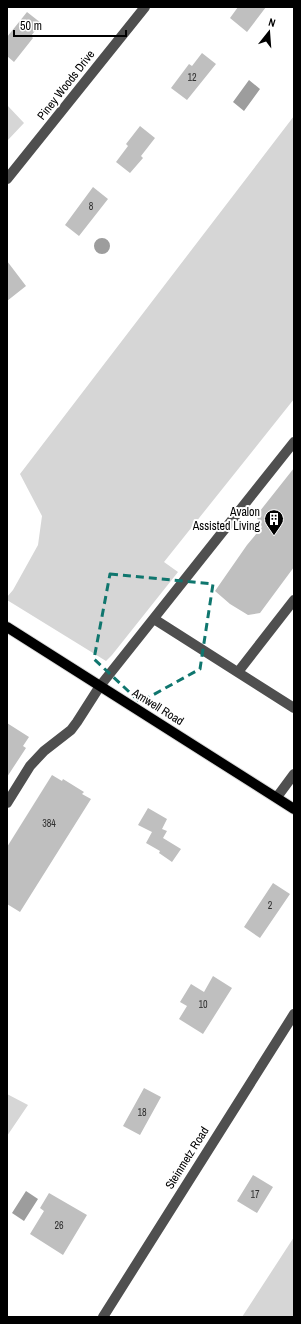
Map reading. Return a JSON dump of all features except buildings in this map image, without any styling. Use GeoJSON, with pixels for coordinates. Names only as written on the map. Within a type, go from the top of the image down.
{"type":"FeatureCollection","features":[{"type":"Feature","properties":{"kind":"main road","name":"Amwell Road"},"geometry":{"type":"LineString","coordinates":[[7,627],[294,809]]}},
{"type":"Feature","properties":{"kind":"street","name":"Piney Woods Drive"},"geometry":{"type":"LineString","coordinates":[[7,179],[145,7]]}},
{"type":"Feature","properties":{"kind":"street"},"geometry":{"type":"LineString","coordinates":[[7,804],[30,766],[44,751],[71,730],[100,686],[294,442]]}},
{"type":"Feature","properties":{"kind":"street"},"geometry":{"type":"LineString","coordinates":[[238,672],[294,600]]}},
{"type":"Feature","properties":{"kind":"street"},"geometry":{"type":"LineString","coordinates":[[154,619],[294,708]]}},
{"type":"Feature","properties":{"kind":"street"},"geometry":{"type":"LineString","coordinates":[[277,797],[294,774]]}},
{"type":"Feature","properties":{"kind":"street","name":"Steinmetz Road"},"geometry":{"type":"LineString","coordinates":[[103,1317],[294,1014]]}},
{"type":"Feature","properties":{"kind":"highlighted area"},"geometry":{"type":"Polygon","coordinates":[[[110,574],[213,584],[200,669],[140,702],[94,659],[110,574]]]}},
{"type":"Feature","properties":{"kind":"shaded area"},"geometry":{"type":"Polygon","coordinates":[[[249,80],[260,89],[244,111],[233,102],[249,80]]]}},
{"type":"Feature","properties":{"kind":"shaded area"},"geometry":{"type":"Polygon","coordinates":[[[7,105],[24,123],[7,141],[7,105]]]}},
{"type":"Feature","properties":{"kind":"shaded area"},"geometry":{"type":"Polygon","coordinates":[[[294,116],[294,399],[164,562],[178,572],[106,661],[7,600],[7,597],[13,590],[38,545],[42,516],[20,474],[294,116]]]}},
{"type":"Feature","properties":{"kind":"shaded area"},"geometry":{"type":"Polygon","coordinates":[[[102,238],[108,240],[110,246],[108,252],[102,254],[96,252],[94,246],[96,240],[102,238]]]}},
{"type":"Feature","properties":{"kind":"shaded area"},"geometry":{"type":"Polygon","coordinates":[[[7,1094],[28,1105],[7,1136],[7,1094]]]}},
{"type":"Feature","properties":{"kind":"shaded area"},"geometry":{"type":"Polygon","coordinates":[[[26,1191],[38,1199],[24,1221],[12,1213],[26,1191]]]}},
{"type":"Feature","properties":{"kind":"shaded area"},"geometry":{"type":"Polygon","coordinates":[[[294,1237],[294,1317],[242,1317],[294,1237]]]}},
{"type":"Feature","properties":{"kind":"place","name":"Avalon Assisted Living"},"geometry":{"type":"Point","coordinates":[274,536]}}]}
